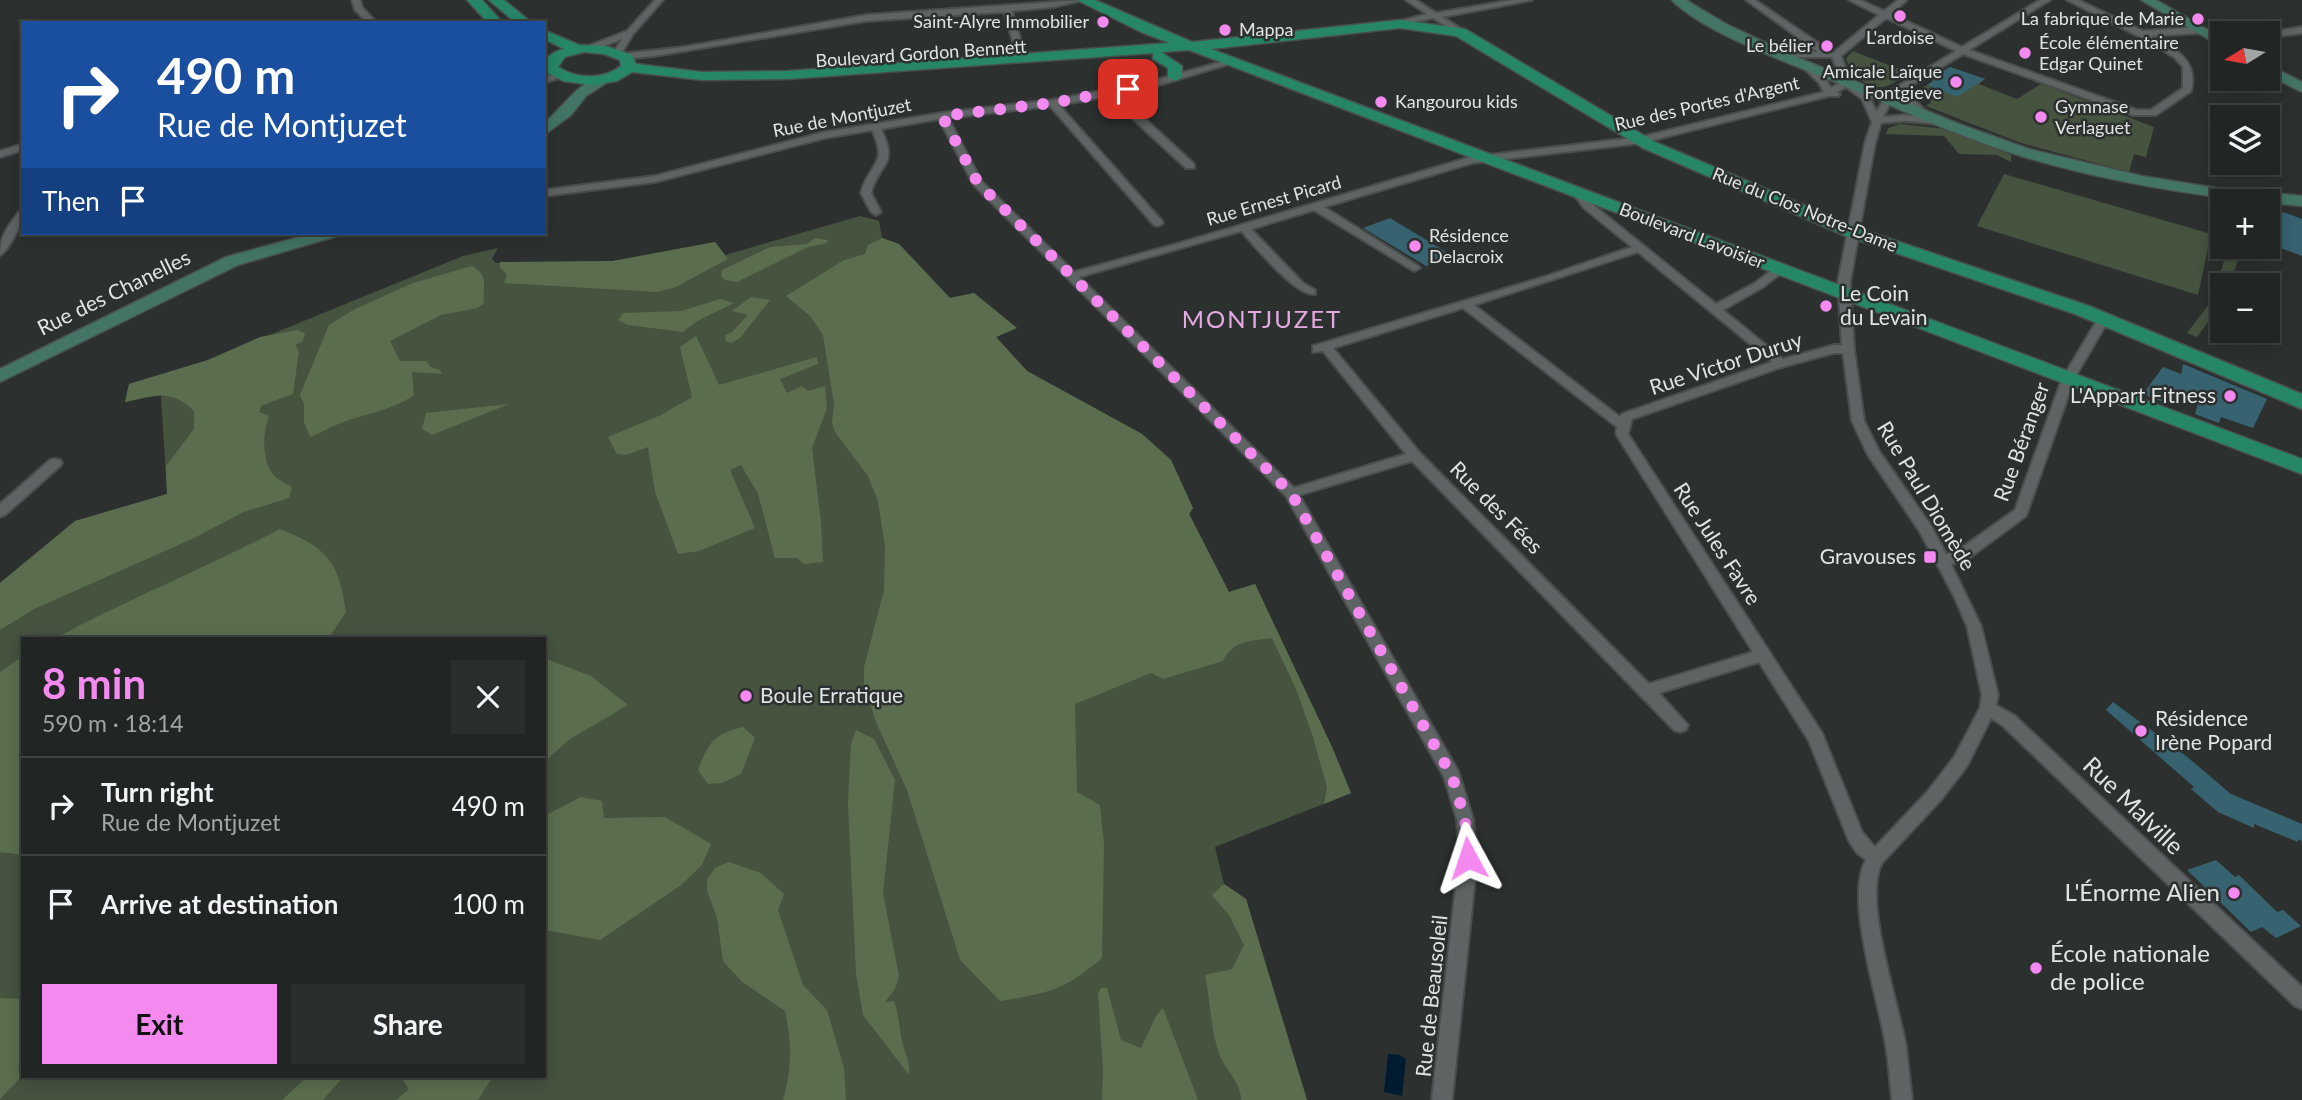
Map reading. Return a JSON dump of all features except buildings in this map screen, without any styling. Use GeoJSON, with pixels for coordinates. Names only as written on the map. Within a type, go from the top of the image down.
{"type":"FeatureCollection","features":[{"type":"Feature","properties":{"kind":"main road"},"geometry":{"type":"LineString","coordinates":[[474,0],[494,21]]}},
{"type":"Feature","properties":{"kind":"main road"},"geometry":{"type":"LineString","coordinates":[[496,0],[522,21]]}},
{"type":"Feature","properties":{"kind":"main road","name":"Boulevard Lavoisier"},"geometry":{"type":"LineString","coordinates":[[1081,0],[1236,64],[2302,467]]}},
{"type":"Feature","properties":{"kind":"main road","name":"Boulevard Gordon Bennett"},"geometry":{"type":"LineString","coordinates":[[546,35],[666,74],[788,75],[1190,46],[1399,24],[1460,32]]}},
{"type":"Feature","properties":{"kind":"main road"},"geometry":{"type":"LineString","coordinates":[[1132,50],[1143,41],[1146,29]]}},
{"type":"Feature","properties":{"kind":"main road","name":"Rue du Clos Notre-Dame"},"geometry":{"type":"LineString","coordinates":[[1460,32],[1641,141],[1852,232],[2103,319],[2302,402]]}},
{"type":"Feature","properties":{"kind":"main road"},"geometry":{"type":"LineString","coordinates":[[1236,64],[1242,51],[1267,39]]}},
{"type":"Feature","properties":{"kind":"main road"},"geometry":{"type":"LineString","coordinates":[[557,72],[583,49]]}},
{"type":"Feature","properties":{"kind":"main road"},"geometry":{"type":"LineString","coordinates":[[1158,56],[1175,66],[1175,77]]}},
{"type":"Feature","properties":{"kind":"main road","name":"Boulevard Gordon Bennett"},"geometry":{"type":"LineString","coordinates":[[608,78],[734,85],[1158,56],[1236,64]]}},
{"type":"Feature","properties":{"kind":"main road"},"geometry":{"type":"LineString","coordinates":[[557,72],[608,78],[625,59]]}},
{"type":"Feature","properties":{"kind":"street"},"geometry":{"type":"LineString","coordinates":[[356,0],[358,8],[371,21]]}},
{"type":"Feature","properties":{"kind":"street"},"geometry":{"type":"LineString","coordinates":[[583,49],[630,33],[659,0]]}},
{"type":"Feature","properties":{"kind":"street"},"geometry":{"type":"LineString","coordinates":[[929,0],[935,14]]}},
{"type":"Feature","properties":{"kind":"street"},"geometry":{"type":"LineString","coordinates":[[630,33],[625,59],[810,25],[1081,0]]}},
{"type":"Feature","properties":{"kind":"street","name":"Rue du Clos Notre-Dame"},"geometry":{"type":"LineString","coordinates":[[1410,0],[1460,32]]}},
{"type":"Feature","properties":{"kind":"street"},"geometry":{"type":"LineString","coordinates":[[1399,24],[1434,15],[1528,0]]}},
{"type":"Feature","properties":{"kind":"street"},"geometry":{"type":"LineString","coordinates":[[1678,0],[1730,34],[1777,55],[1940,121],[2022,150],[2134,179],[2209,193],[2302,201]]}},
{"type":"Feature","properties":{"kind":"street"},"geometry":{"type":"LineString","coordinates":[[1750,0],[1832,55],[1847,83],[1866,98],[1876,121],[1905,118],[1940,121]]}},
{"type":"Feature","properties":{"kind":"street"},"geometry":{"type":"LineString","coordinates":[[1853,0],[1964,51],[2136,113],[2153,113],[2188,89],[2186,63],[2180,57],[2071,0]]}},
{"type":"Feature","properties":{"kind":"street"},"geometry":{"type":"LineString","coordinates":[[1777,55],[1832,55],[1903,0]]}},
{"type":"Feature","properties":{"kind":"street"},"geometry":{"type":"LineString","coordinates":[[1887,99],[1902,87],[2046,0]]}},
{"type":"Feature","properties":{"kind":"street"},"geometry":{"type":"LineString","coordinates":[[2147,0],[2210,36]]}},
{"type":"Feature","properties":{"kind":"street"},"geometry":{"type":"LineString","coordinates":[[1007,8],[1019,48]]}},
{"type":"Feature","properties":{"kind":"street"},"geometry":{"type":"LineString","coordinates":[[2138,34],[2199,30]]}},
{"type":"Feature","properties":{"kind":"street"},"geometry":{"type":"LineString","coordinates":[[2280,34],[2300,32]]}},
{"type":"Feature","properties":{"kind":"street","name":"Rue de Montjuzet"},"geometry":{"type":"LineString","coordinates":[[546,193],[655,179],[825,135],[942,116],[1052,103],[1236,64]]}},
{"type":"Feature","properties":{"kind":"street"},"geometry":{"type":"LineString","coordinates":[[1807,67],[1823,82],[1829,93],[1857,98],[1871,106]]}},
{"type":"Feature","properties":{"kind":"street"},"geometry":{"type":"LineString","coordinates":[[546,129],[566,112],[557,72]]}},
{"type":"Feature","properties":{"kind":"street"},"geometry":{"type":"LineString","coordinates":[[2280,76],[2302,88]]}},
{"type":"Feature","properties":{"kind":"street","name":"Rue des Portes d'Argent"},"geometry":{"type":"LineString","coordinates":[[1488,158],[1641,141],[1829,93],[1847,83]]}},
{"type":"Feature","properties":{"kind":"street"},"geometry":{"type":"LineString","coordinates":[[1902,87],[1910,102],[1924,114]]}},
{"type":"Feature","properties":{"kind":"street"},"geometry":{"type":"LineString","coordinates":[[1110,92],[1190,166]]}},
{"type":"Feature","properties":{"kind":"street","name":"Rue Paul Diomède"},"geometry":{"type":"LineString","coordinates":[[1887,99],[1876,121],[1844,282],[1854,404],[1864,437],[1926,530],[1974,626],[1990,695],[1988,708]]}},
{"type":"Feature","properties":{"kind":"street"},"geometry":{"type":"LineString","coordinates":[[1052,103],[1158,223]]}},
{"type":"Feature","properties":{"kind":"street","name":"Rue de Beausoleil"},"geometry":{"type":"LineString","coordinates":[[942,116],[978,183],[1291,493],[1452,776],[1460,798],[1468,858],[1443,1100]]}},
{"type":"Feature","properties":{"kind":"street"},"geometry":{"type":"LineString","coordinates":[[876,128],[885,151],[884,159],[875,170],[866,193],[876,212]]}},
{"type":"Feature","properties":{"kind":"street"},"geometry":{"type":"LineString","coordinates":[[0,154],[21,148]]}},
{"type":"Feature","properties":{"kind":"street","name":"Rue Ernest Picard"},"geometry":{"type":"LineString","coordinates":[[1070,276],[1317,207],[1471,160],[1488,158]]}},
{"type":"Feature","properties":{"kind":"street"},"geometry":{"type":"LineString","coordinates":[[1577,192],[1588,206],[1781,363]]}},
{"type":"Feature","properties":{"kind":"street"},"geometry":{"type":"LineString","coordinates":[[1317,207],[1414,268]]}},
{"type":"Feature","properties":{"kind":"street"},"geometry":{"type":"LineString","coordinates":[[0,252],[11,229],[21,216]]}},
{"type":"Feature","properties":{"kind":"street"},"geometry":{"type":"LineString","coordinates":[[1244,228],[1299,285],[1311,292]]}},
{"type":"Feature","properties":{"kind":"street","name":"Rue des Chanelles"},"geometry":{"type":"LineString","coordinates":[[0,376],[232,261],[324,235]]}},
{"type":"Feature","properties":{"kind":"street"},"geometry":{"type":"LineString","coordinates":[[1465,304],[1639,248]]}},
{"type":"Feature","properties":{"kind":"street"},"geometry":{"type":"LineString","coordinates":[[1716,309],[1759,285],[1780,269]]}},
{"type":"Feature","properties":{"kind":"street"},"geometry":{"type":"LineString","coordinates":[[1465,304],[1624,426]]}},
{"type":"Feature","properties":{"kind":"street","name":"Rue des Fées"},"geometry":{"type":"LineString","coordinates":[[1465,304],[1321,348],[1415,456],[1680,725]]}},
{"type":"Feature","properties":{"kind":"street","name":"Rue Béranger"},"geometry":{"type":"LineString","coordinates":[[1942,560],[1960,557],[2021,513],[2068,379],[2103,319]]}},
{"type":"Feature","properties":{"kind":"street","name":"Rue Victor Duruy"},"geometry":{"type":"LineString","coordinates":[[1624,426],[1626,417],[1781,363],[1834,349],[1849,349]]}},
{"type":"Feature","properties":{"kind":"street","name":"Rue Jules Favre"},"geometry":{"type":"LineString","coordinates":[[1624,426],[1622,434],[1816,738],[1855,836],[1863,848],[1876,858]]}},
{"type":"Feature","properties":{"kind":"street"},"geometry":{"type":"LineString","coordinates":[[1291,493],[1415,456]]}},
{"type":"Feature","properties":{"kind":"street"},"geometry":{"type":"LineString","coordinates":[[0,512],[55,463]]}},
{"type":"Feature","properties":{"kind":"street"},"geometry":{"type":"LineString","coordinates":[[1646,691],[1763,655]]}},
{"type":"Feature","properties":{"kind":"street"},"geometry":{"type":"LineString","coordinates":[[1902,1100],[1896,1046],[1866,892],[1868,872],[1876,858],[1934,796],[1961,761],[1988,708]]}},
{"type":"Feature","properties":{"kind":"street","name":"Rue Malville"},"geometry":{"type":"LineString","coordinates":[[1988,708],[2009,721],[2302,1000]]}},
{"type":"Feature","properties":{"kind":"green space"},"geometry":{"type":"Polygon","coordinates":[[[1853,51],[1909,73],[1887,86],[1872,86],[1860,79],[1848,64],[1846,58],[1853,51]]]}},
{"type":"Feature","properties":{"kind":"green space","name":"Gymnase Verlaguet"},"geometry":{"type":"Polygon","coordinates":[[[1950,67],[1985,79],[1979,84],[2017,99],[2041,84],[2154,127],[2146,157],[2134,154],[2129,172],[2021,143],[1926,106],[1931,102],[1928,97],[1916,92],[1933,81],[1929,79],[1950,67]]]}},
{"type":"Feature","properties":{"kind":"green space"},"geometry":{"type":"Polygon","coordinates":[[[1900,124],[1946,129],[2011,155],[2011,162],[1997,155],[1959,154],[1944,136],[1886,134],[1888,128],[1900,124]]]}},
{"type":"Feature","properties":{"kind":"green space"},"geometry":{"type":"Polygon","coordinates":[[[2004,174],[2210,234],[2210,239],[2198,295],[1977,226],[2004,174]]]}},
{"type":"Feature","properties":{"kind":"green space"},"geometry":{"type":"Polygon","coordinates":[[[860,216],[879,221],[882,238],[899,244],[950,298],[974,293],[1017,328],[996,337],[1027,371],[1142,434],[1171,460],[1193,508],[1189,514],[1229,592],[1255,584],[1351,793],[1215,847],[1224,884],[1246,899],[1307,1100],[0,1100],[0,583],[75,521],[167,494],[161,395],[125,402],[129,384],[208,360],[463,256],[498,248],[492,259],[496,263],[613,261],[715,242],[725,255],[860,216]]]}},
{"type":"Feature","properties":{"kind":"green space"},"geometry":{"type":"Polygon","coordinates":[[[815,238],[828,240],[827,243],[808,247],[737,282],[725,280],[721,276],[722,270],[770,247],[807,244],[815,238]]]}},
{"type":"Feature","properties":{"kind":"green space"},"geometry":{"type":"Polygon","coordinates":[[[882,238],[899,244],[950,298],[974,293],[1017,328],[996,337],[1027,371],[1142,434],[1171,460],[1193,508],[1189,514],[1229,592],[1255,584],[1351,793],[1324,804],[1327,787],[1312,734],[1296,689],[1272,638],[1237,645],[1223,661],[1163,679],[1151,673],[1075,704],[1077,792],[1100,805],[1104,844],[1102,958],[1066,984],[1031,996],[1000,1001],[960,960],[907,790],[876,722],[864,684],[864,667],[884,590],[885,547],[878,501],[868,476],[835,432],[832,423],[834,404],[823,335],[811,317],[786,296],[844,260],[865,254],[868,245],[882,238]]]}},
{"type":"Feature","properties":{"kind":"green space"},"geometry":{"type":"Polygon","coordinates":[[[715,242],[728,259],[676,287],[657,292],[504,283],[507,274],[500,268],[500,262],[613,261],[715,242]]]}},
{"type":"Feature","properties":{"kind":"green space"},"geometry":{"type":"Polygon","coordinates":[[[2225,259],[2238,259],[2234,273],[2220,273],[2225,259]]]}},
{"type":"Feature","properties":{"kind":"green space"},"geometry":{"type":"Polygon","coordinates":[[[472,266],[483,278],[484,303],[477,308],[441,315],[390,341],[400,361],[426,361],[442,374],[412,372],[414,395],[396,405],[341,423],[310,437],[304,422],[304,404],[300,395],[329,325],[355,309],[413,283],[472,266]]]}},
{"type":"Feature","properties":{"kind":"green space"},"geometry":{"type":"Polygon","coordinates":[[[751,297],[770,300],[740,338],[731,343],[726,341],[725,335],[732,332],[748,315],[732,311],[751,297]]]}},
{"type":"Feature","properties":{"kind":"green space"},"geometry":{"type":"Polygon","coordinates":[[[720,299],[734,303],[697,321],[683,332],[628,325],[618,320],[623,313],[681,311],[720,299]]]}},
{"type":"Feature","properties":{"kind":"green space"},"geometry":{"type":"Polygon","coordinates":[[[2210,303],[2210,319],[2197,337],[2187,333],[2210,303]]]}},
{"type":"Feature","properties":{"kind":"green space"},"geometry":{"type":"Polygon","coordinates":[[[297,330],[305,333],[303,341],[295,345],[299,351],[293,394],[261,406],[259,412],[269,416],[264,440],[268,466],[272,474],[292,487],[289,498],[244,512],[192,539],[34,609],[0,630],[0,583],[75,521],[167,494],[166,466],[194,429],[194,411],[169,396],[153,396],[125,402],[129,384],[208,360],[260,337],[297,330]]]}},
{"type":"Feature","properties":{"kind":"green space"},"geometry":{"type":"Polygon","coordinates":[[[696,336],[719,385],[817,357],[818,364],[780,379],[787,393],[802,386],[808,391],[825,386],[827,408],[812,448],[823,562],[804,564],[797,558],[775,558],[758,494],[741,465],[730,470],[755,528],[699,551],[678,554],[655,492],[648,447],[626,455],[617,454],[608,437],[661,415],[692,397],[680,347],[696,336]]]}},
{"type":"Feature","properties":{"kind":"green space"},"geometry":{"type":"Polygon","coordinates":[[[509,404],[432,435],[422,429],[426,413],[509,404]]]}},
{"type":"Feature","properties":{"kind":"green space"},"geometry":{"type":"Polygon","coordinates":[[[280,529],[296,536],[320,550],[335,569],[346,612],[329,637],[58,637],[110,610],[280,529]]]}},
{"type":"Feature","properties":{"kind":"green space"},"geometry":{"type":"Polygon","coordinates":[[[21,657],[21,855],[0,852],[0,672],[21,657]]]}},
{"type":"Feature","properties":{"kind":"green space"},"geometry":{"type":"Polygon","coordinates":[[[546,659],[591,676],[628,705],[570,739],[546,760],[546,659]]]}},
{"type":"Feature","properties":{"kind":"green space"},"geometry":{"type":"Polygon","coordinates":[[[743,727],[755,738],[741,774],[722,783],[708,784],[698,770],[709,745],[719,736],[743,727]]]}},
{"type":"Feature","properties":{"kind":"green space"},"geometry":{"type":"Polygon","coordinates":[[[856,730],[874,739],[895,780],[883,893],[899,976],[895,989],[885,1002],[894,1001],[909,1075],[863,1015],[856,974],[848,803],[851,744],[856,730]]]}},
{"type":"Feature","properties":{"kind":"green space"},"geometry":{"type":"Polygon","coordinates":[[[581,797],[602,801],[604,818],[665,817],[711,844],[702,865],[680,886],[600,940],[546,930],[546,815],[581,797]]]}},
{"type":"Feature","properties":{"kind":"green space"},"geometry":{"type":"Polygon","coordinates":[[[729,862],[761,873],[784,894],[778,910],[803,985],[827,1010],[844,1068],[846,1100],[783,1100],[790,1056],[785,1011],[741,981],[723,961],[717,918],[707,890],[707,879],[715,868],[729,862]]]}},
{"type":"Feature","properties":{"kind":"green space"},"geometry":{"type":"Polygon","coordinates":[[[1224,884],[1246,899],[1307,1100],[1241,1100],[1236,1083],[1220,1056],[1214,1036],[1205,975],[1232,969],[1244,945],[1229,915],[1212,895],[1224,884]]]}},
{"type":"Feature","properties":{"kind":"green space"},"geometry":{"type":"Polygon","coordinates":[[[1101,988],[1107,988],[1121,1040],[1141,1048],[1156,1016],[1163,1008],[1198,1100],[1102,1100],[1103,1070],[1098,994],[1101,988]]]}},
{"type":"Feature","properties":{"kind":"green space"},"geometry":{"type":"Polygon","coordinates":[[[0,998],[21,999],[21,1077],[0,1099],[0,998]]]}},
{"type":"Feature","properties":{"kind":"green space"},"geometry":{"type":"Polygon","coordinates":[[[306,1078],[342,1078],[323,1100],[282,1100],[306,1078]]]}},
{"type":"Feature","properties":{"kind":"green space"},"geometry":{"type":"Polygon","coordinates":[[[401,1078],[492,1078],[478,1100],[396,1100],[409,1089],[401,1078]]]}},
{"type":"Feature","properties":{"kind":"water"},"geometry":{"type":"Polygon","coordinates":[[[1388,1054],[1400,1055],[1406,1059],[1402,1096],[1384,1092],[1388,1054]]]}},
{"type":"Feature","properties":{"kind":"place","name":"L'ardoise"},"geometry":{"type":"Point","coordinates":[1900,16]}},
{"type":"Feature","properties":{"kind":"place","name":"La fabrique de Marie"},"geometry":{"type":"Point","coordinates":[2198,19]}},
{"type":"Feature","properties":{"kind":"place","name":"Saint-Alyre Immobilier"},"geometry":{"type":"Point","coordinates":[1103,22]}},
{"type":"Feature","properties":{"kind":"place","name":"Mappa"},"geometry":{"type":"Point","coordinates":[1225,30]}},
{"type":"Feature","properties":{"kind":"place","name":"Le bélier"},"geometry":{"type":"Point","coordinates":[1827,46]}},
{"type":"Feature","properties":{"kind":"place","name":"École élémentaire Edgar Quinet"},"geometry":{"type":"Point","coordinates":[2025,53]}},
{"type":"Feature","properties":{"kind":"place","name":"Amicale Laïque Fontgieve"},"geometry":{"type":"Point","coordinates":[1956,82]}},
{"type":"Feature","properties":{"kind":"place","name":"Kangourou kids"},"geometry":{"type":"Point","coordinates":[1381,102]}},
{"type":"Feature","properties":{"kind":"place","name":"Gymnase Verlaguet"},"geometry":{"type":"Point","coordinates":[2041,117]}},
{"type":"Feature","properties":{"kind":"place","name":"Résidence Delacroix"},"geometry":{"type":"Point","coordinates":[1415,246]}},
{"type":"Feature","properties":{"kind":"place","name":"Le Coin du Levain"},"geometry":{"type":"Point","coordinates":[1826,306]}},
{"type":"Feature","properties":{"kind":"place","name":"L'Appart Fitness"},"geometry":{"type":"Point","coordinates":[2230,396]}},
{"type":"Feature","properties":{"kind":"place","name":"Gravouses"},"geometry":{"type":"Point","coordinates":[1930,557]}},
{"type":"Feature","properties":{"kind":"place","name":"Boule Erratique"},"geometry":{"type":"Point","coordinates":[746,696]}},
{"type":"Feature","properties":{"kind":"place","name":"Résidence Irène Popard"},"geometry":{"type":"Point","coordinates":[2141,731]}},
{"type":"Feature","properties":{"kind":"place","name":"L'Énorme Alien"},"geometry":{"type":"Point","coordinates":[2234,893]}},
{"type":"Feature","properties":{"kind":"place","name":"École nationale de police"},"geometry":{"type":"Point","coordinates":[2036,968]}},
{"type":"Feature","properties":{"kind":"district","name":"MONTJUZET"},"geometry":{"type":"Point","coordinates":[1262,320]}},
{"type":"Feature","properties":{"kind":"route"},"geometry":{"type":"LineString","coordinates":[[1128,89],[1052,103],[942,116],[978,183],[1291,493],[1452,776],[1465,819],[1468,858]]}}]}
